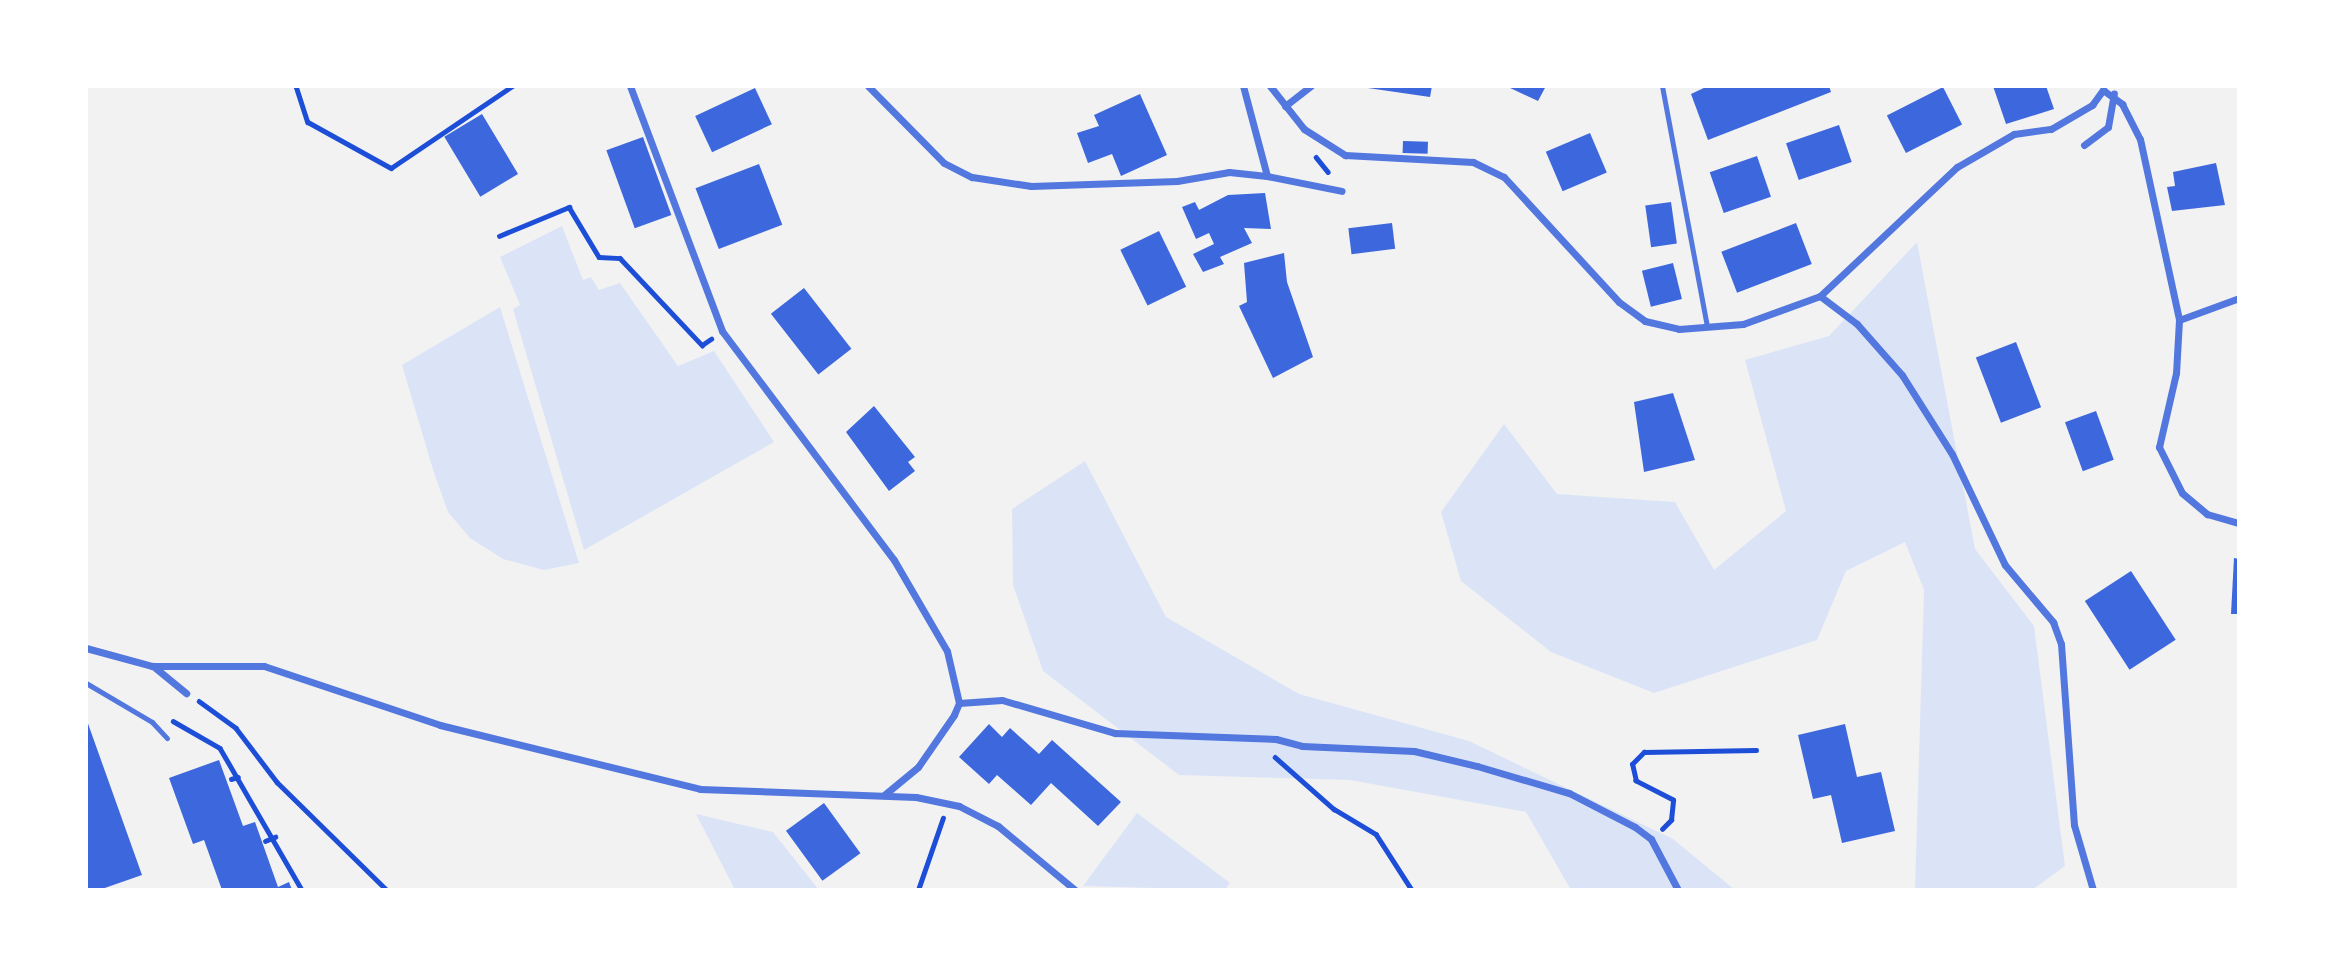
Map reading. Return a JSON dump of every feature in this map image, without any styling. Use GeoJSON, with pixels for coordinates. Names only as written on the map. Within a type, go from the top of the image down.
{"type":"FeatureCollection","features":[{"type":"Feature","properties":{"kind":"street"},"geometry":{"type":"LineString","coordinates":[[630,86],[722,331],[894,560],[947,651],[959,703],[918,767],[884,796]]}},
{"type":"Feature","properties":{"kind":"street"},"geometry":{"type":"LineString","coordinates":[[868,86],[944,163],[1001,185],[1177,181],[1229,172],[1267,176],[1342,191]]}},
{"type":"Feature","properties":{"kind":"street"},"geometry":{"type":"LineString","coordinates":[[1243,86],[1267,176]]}},
{"type":"Feature","properties":{"kind":"street"},"geometry":{"type":"LineString","coordinates":[[1270,86],[1321,144],[1373,160],[1474,162],[1504,177],[1619,302],[1645,321],[1707,327],[1743,324],[1820,296],[1957,167],[2014,134],[2050,129],[2092,106],[2103,88],[2113,94],[2140,139],[2179,320],[2176,373],[2159,447],[2172,480],[2193,503],[2239,523]]}},
{"type":"Feature","properties":{"kind":"street"},"geometry":{"type":"LineString","coordinates":[[1285,106],[1311,86]]}},
{"type":"Feature","properties":{"kind":"street"},"geometry":{"type":"LineString","coordinates":[[2084,145],[2108,127],[2113,94]]}},
{"type":"Feature","properties":{"kind":"street"},"geometry":{"type":"LineString","coordinates":[[1820,296],[1862,330],[1902,375],[1952,454],[2005,565],[2053,622],[2062,645],[2074,825],[2093,890]]}},
{"type":"Feature","properties":{"kind":"street"},"geometry":{"type":"LineString","coordinates":[[2179,320],[2239,298]]}},
{"type":"Feature","properties":{"kind":"street"},"geometry":{"type":"LineString","coordinates":[[86,648],[152,666],[264,666],[440,725],[699,789],[884,796],[945,803],[998,826],[1074,890]]}},
{"type":"Feature","properties":{"kind":"street"},"geometry":{"type":"LineString","coordinates":[[152,666],[186,693]]}},
{"type":"Feature","properties":{"kind":"street"},"geometry":{"type":"LineString","coordinates":[[959,703],[1002,700],[1154,738],[1249,737],[1414,751],[1477,766],[1569,793],[1651,839],[1678,890]]}},
{"type":"Feature","properties":{"kind":"lane"},"geometry":{"type":"LineString","coordinates":[[1662,86],[1707,327]]}},
{"type":"Feature","properties":{"kind":"lane"},"geometry":{"type":"LineString","coordinates":[[86,683],[152,722],[166,738]]}},
{"type":"Feature","properties":{"kind":"path"},"geometry":{"type":"LineString","coordinates":[[296,86],[308,121],[391,168],[512,86]]}},
{"type":"Feature","properties":{"kind":"path"},"geometry":{"type":"LineString","coordinates":[[1321,144],[1315,155],[1342,191]]}},
{"type":"Feature","properties":{"kind":"path"},"geometry":{"type":"LineString","coordinates":[[499,236],[569,206],[599,257],[620,258],[702,345],[722,331]]}},
{"type":"Feature","properties":{"kind":"path"},"geometry":{"type":"LineString","coordinates":[[186,693],[236,728],[277,782],[387,890]]}},
{"type":"Feature","properties":{"kind":"path"},"geometry":{"type":"LineString","coordinates":[[152,722],[163,716],[215,742],[275,837],[302,890]]}},
{"type":"Feature","properties":{"kind":"path"},"geometry":{"type":"LineString","coordinates":[[1249,737],[1296,769],[1334,809],[1376,834],[1412,890]]}},
{"type":"Feature","properties":{"kind":"path"},"geometry":{"type":"LineString","coordinates":[[1651,839],[1671,820],[1673,800],[1636,780],[1632,764],[1644,752],[1756,750]]}},
{"type":"Feature","properties":{"kind":"path"},"geometry":{"type":"LineString","coordinates":[[231,779],[238,777]]}},
{"type":"Feature","properties":{"kind":"path"},"geometry":{"type":"LineString","coordinates":[[918,890],[945,803]]}},
{"type":"Feature","properties":{"kind":"path"},"geometry":{"type":"LineString","coordinates":[[265,841],[275,837]]}},
{"type":"Feature","properties":{"kind":"shaded area"},"geometry":{"type":"Polygon","coordinates":[[[562,226],[583,280],[591,277],[599,290],[620,283],[678,366],[714,351],[774,442],[584,550],[513,309],[520,305],[500,257],[562,226]]]}},
{"type":"Feature","properties":{"kind":"shaded area"},"geometry":{"type":"Polygon","coordinates":[[[1917,242],[1975,549],[2034,626],[2065,866],[2032,890],[1915,890],[1924,590],[1905,542],[1846,571],[1817,640],[1654,693],[1551,652],[1461,581],[1441,512],[1504,424],[1557,494],[1675,502],[1714,570],[1786,511],[1745,360],[1829,336],[1917,242]]]}},
{"type":"Feature","properties":{"kind":"shaded area"},"geometry":{"type":"Polygon","coordinates":[[[500,307],[579,563],[544,570],[503,559],[470,538],[448,512],[434,473],[402,365],[500,307]]]}},
{"type":"Feature","properties":{"kind":"shaded area"},"geometry":{"type":"Polygon","coordinates":[[[1085,461],[1166,617],[1299,694],[1469,741],[1673,839],[1735,890],[1571,890],[1526,812],[1350,780],[1179,775],[1043,671],[1013,585],[1012,509],[1085,461]]]}},
{"type":"Feature","properties":{"kind":"shaded area"},"geometry":{"type":"Polygon","coordinates":[[[1137,813],[1230,883],[1225,890],[1083,886],[1137,813]]]}},
{"type":"Feature","properties":{"kind":"shaded area"},"geometry":{"type":"Polygon","coordinates":[[[696,814],[773,832],[819,890],[735,890],[696,814]]]}},
{"type":"Feature","properties":{"kind":"building"},"geometry":{"type":"Polygon","coordinates":[[[1354,86],[1432,86],[1430,97],[1354,86]]]}},
{"type":"Feature","properties":{"kind":"building"},"geometry":{"type":"Polygon","coordinates":[[[1506,86],[1546,86],[1538,101],[1506,86]]]}},
{"type":"Feature","properties":{"kind":"building"},"geometry":{"type":"Polygon","coordinates":[[[1708,86],[1829,86],[1831,92],[1708,140],[1691,94],[1708,86]]]}},
{"type":"Feature","properties":{"kind":"building"},"geometry":{"type":"Polygon","coordinates":[[[1993,86],[2046,86],[2054,109],[2006,124],[1993,86]]]}},
{"type":"Feature","properties":{"kind":"building"},"geometry":{"type":"Polygon","coordinates":[[[1943,87],[1962,124],[1906,153],[1887,116],[1943,87]]]}},
{"type":"Feature","properties":{"kind":"building"},"geometry":{"type":"Polygon","coordinates":[[[755,88],[772,124],[712,152],[695,116],[755,88]]]}},
{"type":"Feature","properties":{"kind":"building"},"geometry":{"type":"Polygon","coordinates":[[[1140,94],[1167,155],[1121,176],[1112,154],[1088,163],[1077,133],[1099,126],[1094,115],[1140,94]]]}},
{"type":"Feature","properties":{"kind":"building"},"geometry":{"type":"Polygon","coordinates":[[[482,114],[518,174],[480,197],[444,137],[482,114]]]}},
{"type":"Feature","properties":{"kind":"building"},"geometry":{"type":"Polygon","coordinates":[[[1839,125],[1852,162],[1799,180],[1786,143],[1839,125]]]}},
{"type":"Feature","properties":{"kind":"building"},"geometry":{"type":"Polygon","coordinates":[[[1590,133],[1607,173],[1563,191],[1546,152],[1590,133]]]}},
{"type":"Feature","properties":{"kind":"building"},"geometry":{"type":"Polygon","coordinates":[[[643,137],[671,215],[635,228],[606,150],[643,137]]]}},
{"type":"Feature","properties":{"kind":"building"},"geometry":{"type":"Polygon","coordinates":[[[1403,141],[1428,142],[1428,154],[1403,153],[1403,141]]]}},
{"type":"Feature","properties":{"kind":"building"},"geometry":{"type":"Polygon","coordinates":[[[1757,156],[1771,197],[1724,213],[1710,172],[1757,156]]]}},
{"type":"Feature","properties":{"kind":"building"},"geometry":{"type":"Polygon","coordinates":[[[2216,163],[2225,205],[2172,211],[2167,187],[2175,186],[2173,172],[2216,163]]]}},
{"type":"Feature","properties":{"kind":"building"},"geometry":{"type":"Polygon","coordinates":[[[759,164],[782,225],[719,249],[696,188],[759,164]]]}},
{"type":"Feature","properties":{"kind":"building"},"geometry":{"type":"Polygon","coordinates":[[[1265,193],[1271,229],[1244,228],[1252,243],[1220,257],[1224,264],[1203,272],[1193,254],[1214,244],[1209,233],[1196,239],[1182,207],[1195,202],[1199,210],[1228,195],[1265,193]]]}},
{"type":"Feature","properties":{"kind":"building"},"geometry":{"type":"Polygon","coordinates":[[[1671,202],[1677,244],[1651,247],[1645,206],[1671,202]]]}},
{"type":"Feature","properties":{"kind":"building"},"geometry":{"type":"Polygon","coordinates":[[[1392,223],[1395,249],[1351,254],[1348,228],[1392,223]]]}},
{"type":"Feature","properties":{"kind":"building"},"geometry":{"type":"Polygon","coordinates":[[[1796,223],[1812,264],[1737,293],[1721,252],[1796,223]]]}},
{"type":"Feature","properties":{"kind":"building"},"geometry":{"type":"Polygon","coordinates":[[[1159,231],[1186,287],[1148,306],[1120,250],[1159,231]]]}},
{"type":"Feature","properties":{"kind":"building"},"geometry":{"type":"Polygon","coordinates":[[[1284,253],[1287,282],[1313,357],[1273,378],[1239,306],[1247,302],[1244,263],[1284,253]]]}},
{"type":"Feature","properties":{"kind":"building"},"geometry":{"type":"Polygon","coordinates":[[[1673,263],[1682,299],[1651,307],[1642,271],[1673,263]]]}},
{"type":"Feature","properties":{"kind":"building"},"geometry":{"type":"Polygon","coordinates":[[[804,288],[851,349],[818,375],[771,314],[804,288]]]}},
{"type":"Feature","properties":{"kind":"building"},"geometry":{"type":"Polygon","coordinates":[[[2016,342],[2041,407],[2001,423],[1976,357],[2016,342]]]}},
{"type":"Feature","properties":{"kind":"building"},"geometry":{"type":"Polygon","coordinates":[[[1673,393],[1695,460],[1644,472],[1634,402],[1673,393]]]}},
{"type":"Feature","properties":{"kind":"building"},"geometry":{"type":"Polygon","coordinates":[[[874,406],[915,457],[908,462],[915,471],[889,491],[846,432],[874,406]]]}},
{"type":"Feature","properties":{"kind":"building"},"geometry":{"type":"Polygon","coordinates":[[[2096,411],[2114,460],[2083,471],[2065,422],[2096,411]]]}},
{"type":"Feature","properties":{"kind":"building"},"geometry":{"type":"Polygon","coordinates":[[[2234,558],[2239,559],[2239,614],[2231,614],[2234,558]]]}},
{"type":"Feature","properties":{"kind":"building"},"geometry":{"type":"Polygon","coordinates":[[[2131,571],[2176,640],[2130,670],[2085,601],[2131,571]]]}},
{"type":"Feature","properties":{"kind":"building"},"geometry":{"type":"Polygon","coordinates":[[[86,718],[142,875],[99,890],[88,890],[86,883],[86,718]]]}},
{"type":"Feature","properties":{"kind":"building"},"geometry":{"type":"Polygon","coordinates":[[[989,724],[1002,737],[1010,728],[1039,754],[1052,740],[1121,802],[1098,826],[1051,783],[1031,805],[997,775],[989,784],[959,757],[989,724]]]}},
{"type":"Feature","properties":{"kind":"building"},"geometry":{"type":"Polygon","coordinates":[[[1845,724],[1857,777],[1881,772],[1895,831],[1842,843],[1831,795],[1813,799],[1798,735],[1845,724]]]}},
{"type":"Feature","properties":{"kind":"building"},"geometry":{"type":"Polygon","coordinates":[[[219,760],[243,826],[255,822],[278,887],[289,882],[292,890],[222,890],[204,840],[193,844],[169,778],[219,760]]]}},
{"type":"Feature","properties":{"kind":"building"},"geometry":{"type":"Polygon","coordinates":[[[824,803],[860,853],[822,881],[786,831],[824,803]]]}}]}
